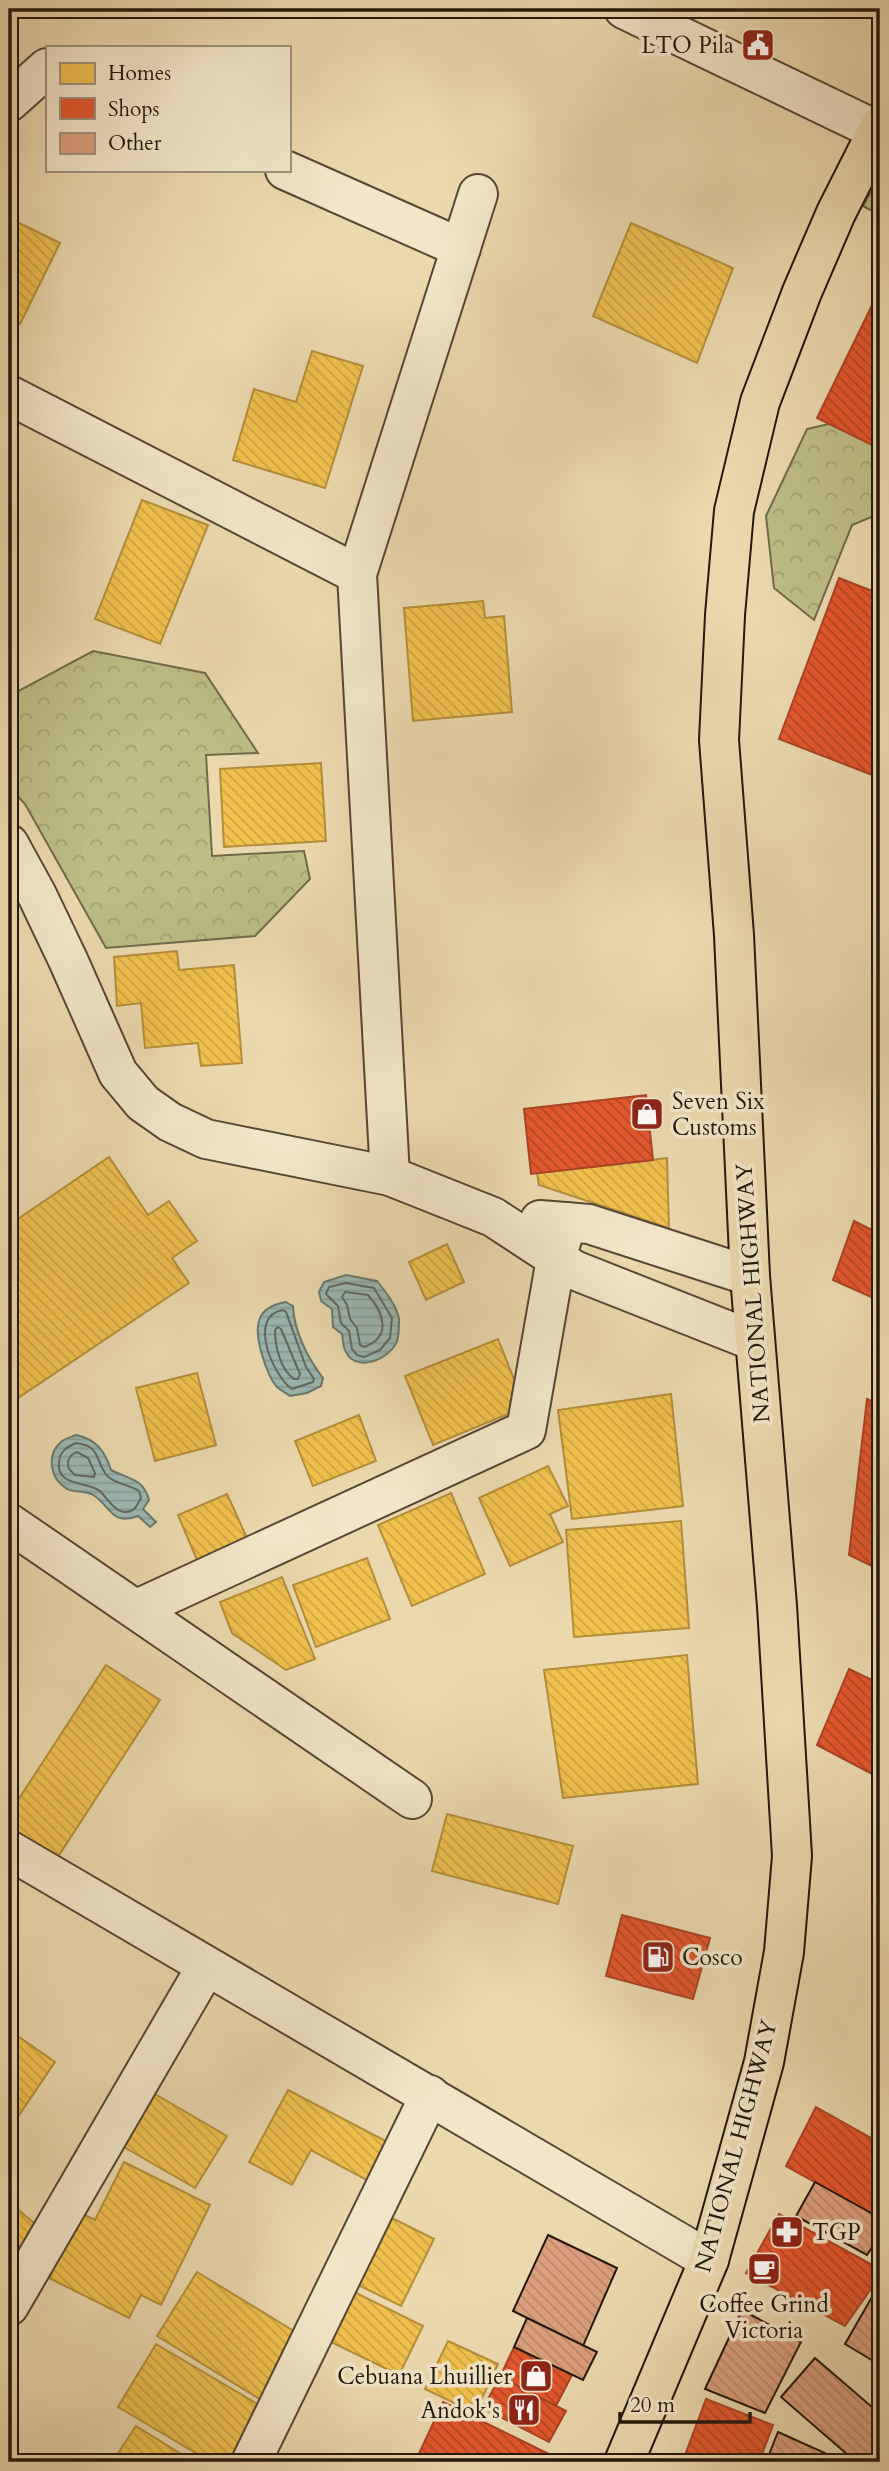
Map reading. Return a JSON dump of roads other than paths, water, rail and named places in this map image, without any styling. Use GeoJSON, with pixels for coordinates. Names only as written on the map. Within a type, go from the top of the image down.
{"type":"FeatureCollection","features":[{"type":"Feature","properties":{"kind":"main road","name":"NATIONAL HIGHWAY"},"geometry":{"type":"LineString","coordinates":[[624,2462],[709,2260],[764,2062],[784,1952],[792,1856],[777,1606],[754,1341],[734,934],[719,740],[725,615],[734,511],[761,402],[836,213],[879,128]]}},
{"type":"Feature","properties":{"kind":"street"},"geometry":{"type":"LineString","coordinates":[[624,9],[879,128]]}},
{"type":"Feature","properties":{"kind":"street"},"geometry":{"type":"LineString","coordinates":[[9,102],[46,69]]}},
{"type":"Feature","properties":{"kind":"street"},"geometry":{"type":"LineString","coordinates":[[290,172],[461,248]]}},
{"type":"Feature","properties":{"kind":"street"},"geometry":{"type":"LineString","coordinates":[[390,1176],[357,574],[478,194]]}},
{"type":"Feature","properties":{"kind":"street"},"geometry":{"type":"LineString","coordinates":[[9,395],[357,574]]}},
{"type":"Feature","properties":{"kind":"street"},"geometry":{"type":"LineString","coordinates":[[9,844],[68,960],[118,1073],[143,1103],[170,1122],[206,1139],[390,1176],[493,1217],[574,1270],[754,1341]]}},
{"type":"Feature","properties":{"kind":"street"},"geometry":{"type":"LineString","coordinates":[[493,1217],[589,1224],[750,1276]]}},
{"type":"Feature","properties":{"kind":"street"},"geometry":{"type":"LineString","coordinates":[[137,1609],[526,1430],[555,1259],[566,1222]]}},
{"type":"Feature","properties":{"kind":"street"},"geometry":{"type":"LineString","coordinates":[[9,1523],[412,1799]]}},
{"type":"Feature","properties":{"kind":"street"},"geometry":{"type":"LineString","coordinates":[[9,1850],[709,2260]]}},
{"type":"Feature","properties":{"kind":"street"},"geometry":{"type":"LineString","coordinates":[[9,2306],[206,1967]]}},
{"type":"Feature","properties":{"kind":"street"},"geometry":{"type":"LineString","coordinates":[[251,2462],[430,2095]]}},
{"type":"Feature","properties":{"kind":"water"},"geometry":{"type":"Polygon","coordinates":[[[346,1275],[377,1281],[398,1314],[397,1341],[387,1354],[372,1362],[364,1363],[350,1357],[344,1348],[342,1334],[333,1327],[332,1309],[321,1301],[319,1292],[324,1282],[346,1275]]]}},
{"type":"Feature","properties":{"kind":"water"},"geometry":{"type":"Polygon","coordinates":[[[286,1302],[293,1306],[303,1344],[323,1378],[321,1386],[307,1393],[290,1396],[272,1380],[258,1336],[259,1321],[263,1313],[286,1302]]]}},
{"type":"Feature","properties":{"kind":"water"},"geometry":{"type":"Polygon","coordinates":[[[76,1435],[89,1439],[99,1447],[111,1470],[140,1484],[149,1500],[143,1509],[156,1522],[150,1527],[138,1516],[117,1517],[93,1495],[61,1485],[52,1467],[53,1453],[62,1441],[76,1435]]]}},
{"type":"Feature","properties":{"kind":"place","name":"LTO Pila"},"geometry":{"type":"Point","coordinates":[758,45]}},
{"type":"Feature","properties":{"kind":"place","name":"Seven Six Customs"},"geometry":{"type":"Point","coordinates":[647,1114]}},
{"type":"Feature","properties":{"kind":"place","name":"Cosco"},"geometry":{"type":"Point","coordinates":[658,1957]}},
{"type":"Feature","properties":{"kind":"place","name":"TGP"},"geometry":{"type":"Point","coordinates":[787,2232]}},
{"type":"Feature","properties":{"kind":"place","name":"Coffee Grind Victoria"},"geometry":{"type":"Point","coordinates":[764,2269]}},
{"type":"Feature","properties":{"kind":"place","name":"Cebuana Lhuillier"},"geometry":{"type":"Point","coordinates":[536,2376]}},
{"type":"Feature","properties":{"kind":"place","name":"Andok's"},"geometry":{"type":"Point","coordinates":[524,2410]}}]}
